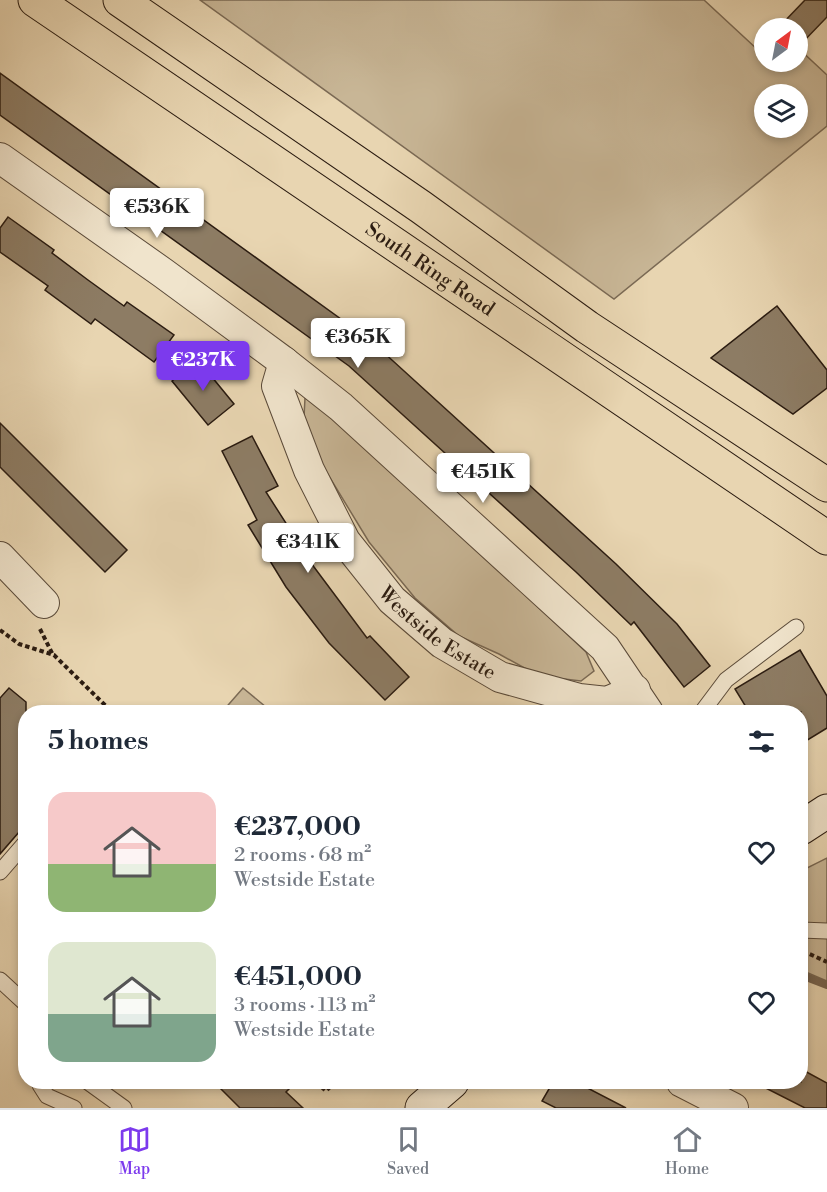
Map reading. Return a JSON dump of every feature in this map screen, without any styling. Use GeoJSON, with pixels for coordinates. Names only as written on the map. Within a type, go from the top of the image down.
{"type":"FeatureCollection","features":[{"type":"Feature","properties":{"kind":"highway","name":"South Ring Road"},"geometry":{"type":"LineString","coordinates":[[35,0],[827,538]]}},
{"type":"Feature","properties":{"kind":"highway"},"geometry":{"type":"LineString","coordinates":[[120,0],[421,207],[587,327],[827,485]]}},
{"type":"Feature","properties":{"kind":"street","name":"Westside Estate"},"geometry":{"type":"LineString","coordinates":[[0,158],[284,362],[341,407],[605,648],[642,701]]}},
{"type":"Feature","properties":{"kind":"street","name":"Westside Estate"},"geometry":{"type":"LineString","coordinates":[[284,362],[277,386],[309,470],[345,541],[392,600],[442,643],[501,677],[579,699],[607,702],[642,701]]}},
{"type":"Feature","properties":{"kind":"street"},"geometry":{"type":"LineString","coordinates":[[0,557],[44,603]]}},
{"type":"Feature","properties":{"kind":"street"},"geometry":{"type":"LineString","coordinates":[[808,823],[827,811]]}},
{"type":"Feature","properties":{"kind":"street"},"geometry":{"type":"LineString","coordinates":[[423,1108],[444,1089]]}},
{"type":"Feature","properties":{"kind":"street"},"geometry":{"type":"LineString","coordinates":[[696,1089],[733,1108]]}},
{"type":"Feature","properties":{"kind":"lane"},"geometry":{"type":"LineString","coordinates":[[707,705],[726,680],[796,627]]}},
{"type":"Feature","properties":{"kind":"lane"},"geometry":{"type":"LineString","coordinates":[[0,872],[18,852]]}},
{"type":"Feature","properties":{"kind":"lane"},"geometry":{"type":"LineString","coordinates":[[808,930],[827,931]]}},
{"type":"Feature","properties":{"kind":"lane"},"geometry":{"type":"LineString","coordinates":[[0,980],[18,997]]}},
{"type":"Feature","properties":{"kind":"lane"},"geometry":{"type":"LineString","coordinates":[[43,1089],[47,1096],[74,1108]]}},
{"type":"Feature","properties":{"kind":"lane"},"geometry":{"type":"LineString","coordinates":[[98,1089],[124,1108]]}},
{"type":"Feature","properties":{"kind":"path"},"geometry":{"type":"LineString","coordinates":[[0,630],[19,644],[54,655],[105,705]]}},
{"type":"Feature","properties":{"kind":"path"},"geometry":{"type":"LineString","coordinates":[[808,954],[827,963]]}},
{"type":"Feature","properties":{"kind":"shaded area"},"geometry":{"type":"Polygon","coordinates":[[[200,0],[704,0],[754,46],[754,72],[808,72],[808,57],[827,75],[827,126],[614,299],[200,0]]]}},
{"type":"Feature","properties":{"kind":"shaded area"},"geometry":{"type":"Polygon","coordinates":[[[305,398],[321,404],[586,652],[594,671],[581,681],[539,676],[459,636],[415,598],[369,542],[324,468],[304,417],[305,398]]]}},
{"type":"Feature","properties":{"kind":"shaded area"},"geometry":{"type":"Polygon","coordinates":[[[243,688],[264,705],[228,705],[243,688]]]}},
{"type":"Feature","properties":{"kind":"shaded area"},"geometry":{"type":"Polygon","coordinates":[[[827,858],[827,981],[808,973],[808,868],[827,858]]]}},
{"type":"Feature","properties":{"kind":"building"},"geometry":{"type":"Polygon","coordinates":[[[805,0],[827,0],[827,17],[808,37],[808,18],[788,18],[805,0]]]}},
{"type":"Feature","properties":{"kind":"building"},"geometry":{"type":"Polygon","coordinates":[[[0,73],[370,340],[616,564],[677,624],[710,666],[684,687],[634,622],[631,625],[576,572],[349,366],[0,115],[0,73]]]}},
{"type":"Feature","properties":{"kind":"building"},"geometry":{"type":"Polygon","coordinates":[[[8,217],[54,250],[52,253],[124,306],[127,302],[174,335],[154,362],[95,319],[91,324],[45,290],[48,286],[0,252],[0,228],[8,217]]]}},
{"type":"Feature","properties":{"kind":"building"},"geometry":{"type":"Polygon","coordinates":[[[777,306],[827,370],[827,388],[793,414],[711,358],[777,306]]]}},
{"type":"Feature","properties":{"kind":"building"},"geometry":{"type":"Polygon","coordinates":[[[198,360],[234,404],[208,425],[172,381],[198,360]]]}},
{"type":"Feature","properties":{"kind":"building"},"geometry":{"type":"Polygon","coordinates":[[[0,423],[127,550],[105,572],[0,467],[0,423]]]}},
{"type":"Feature","properties":{"kind":"building"},"geometry":{"type":"Polygon","coordinates":[[[252,436],[278,486],[266,492],[314,567],[367,638],[370,636],[409,677],[385,700],[329,643],[286,587],[248,525],[257,520],[222,451],[252,436]]]}},
{"type":"Feature","properties":{"kind":"building"},"geometry":{"type":"Polygon","coordinates":[[[800,650],[827,696],[827,728],[808,740],[808,705],[745,705],[735,689],[800,650]]]}},
{"type":"Feature","properties":{"kind":"building"},"geometry":{"type":"Polygon","coordinates":[[[9,688],[26,702],[26,705],[18,705],[18,833],[0,854],[0,698],[9,688]]]}},
{"type":"Feature","properties":{"kind":"building"},"geometry":{"type":"Polygon","coordinates":[[[808,1073],[827,1083],[827,1108],[805,1108],[768,1089],[808,1089],[808,1073]]]}},
{"type":"Feature","properties":{"kind":"building"},"geometry":{"type":"Polygon","coordinates":[[[221,1089],[289,1089],[286,1092],[303,1108],[240,1108],[221,1089]]]}},
{"type":"Feature","properties":{"kind":"building"},"geometry":{"type":"Polygon","coordinates":[[[549,1089],[589,1089],[626,1108],[556,1108],[542,1101],[549,1089]]]}},
{"type":"Feature","properties":{"kind":"waterway"},"geometry":{"type":"LineString","coordinates":[[808,978],[827,985]]}}]}
